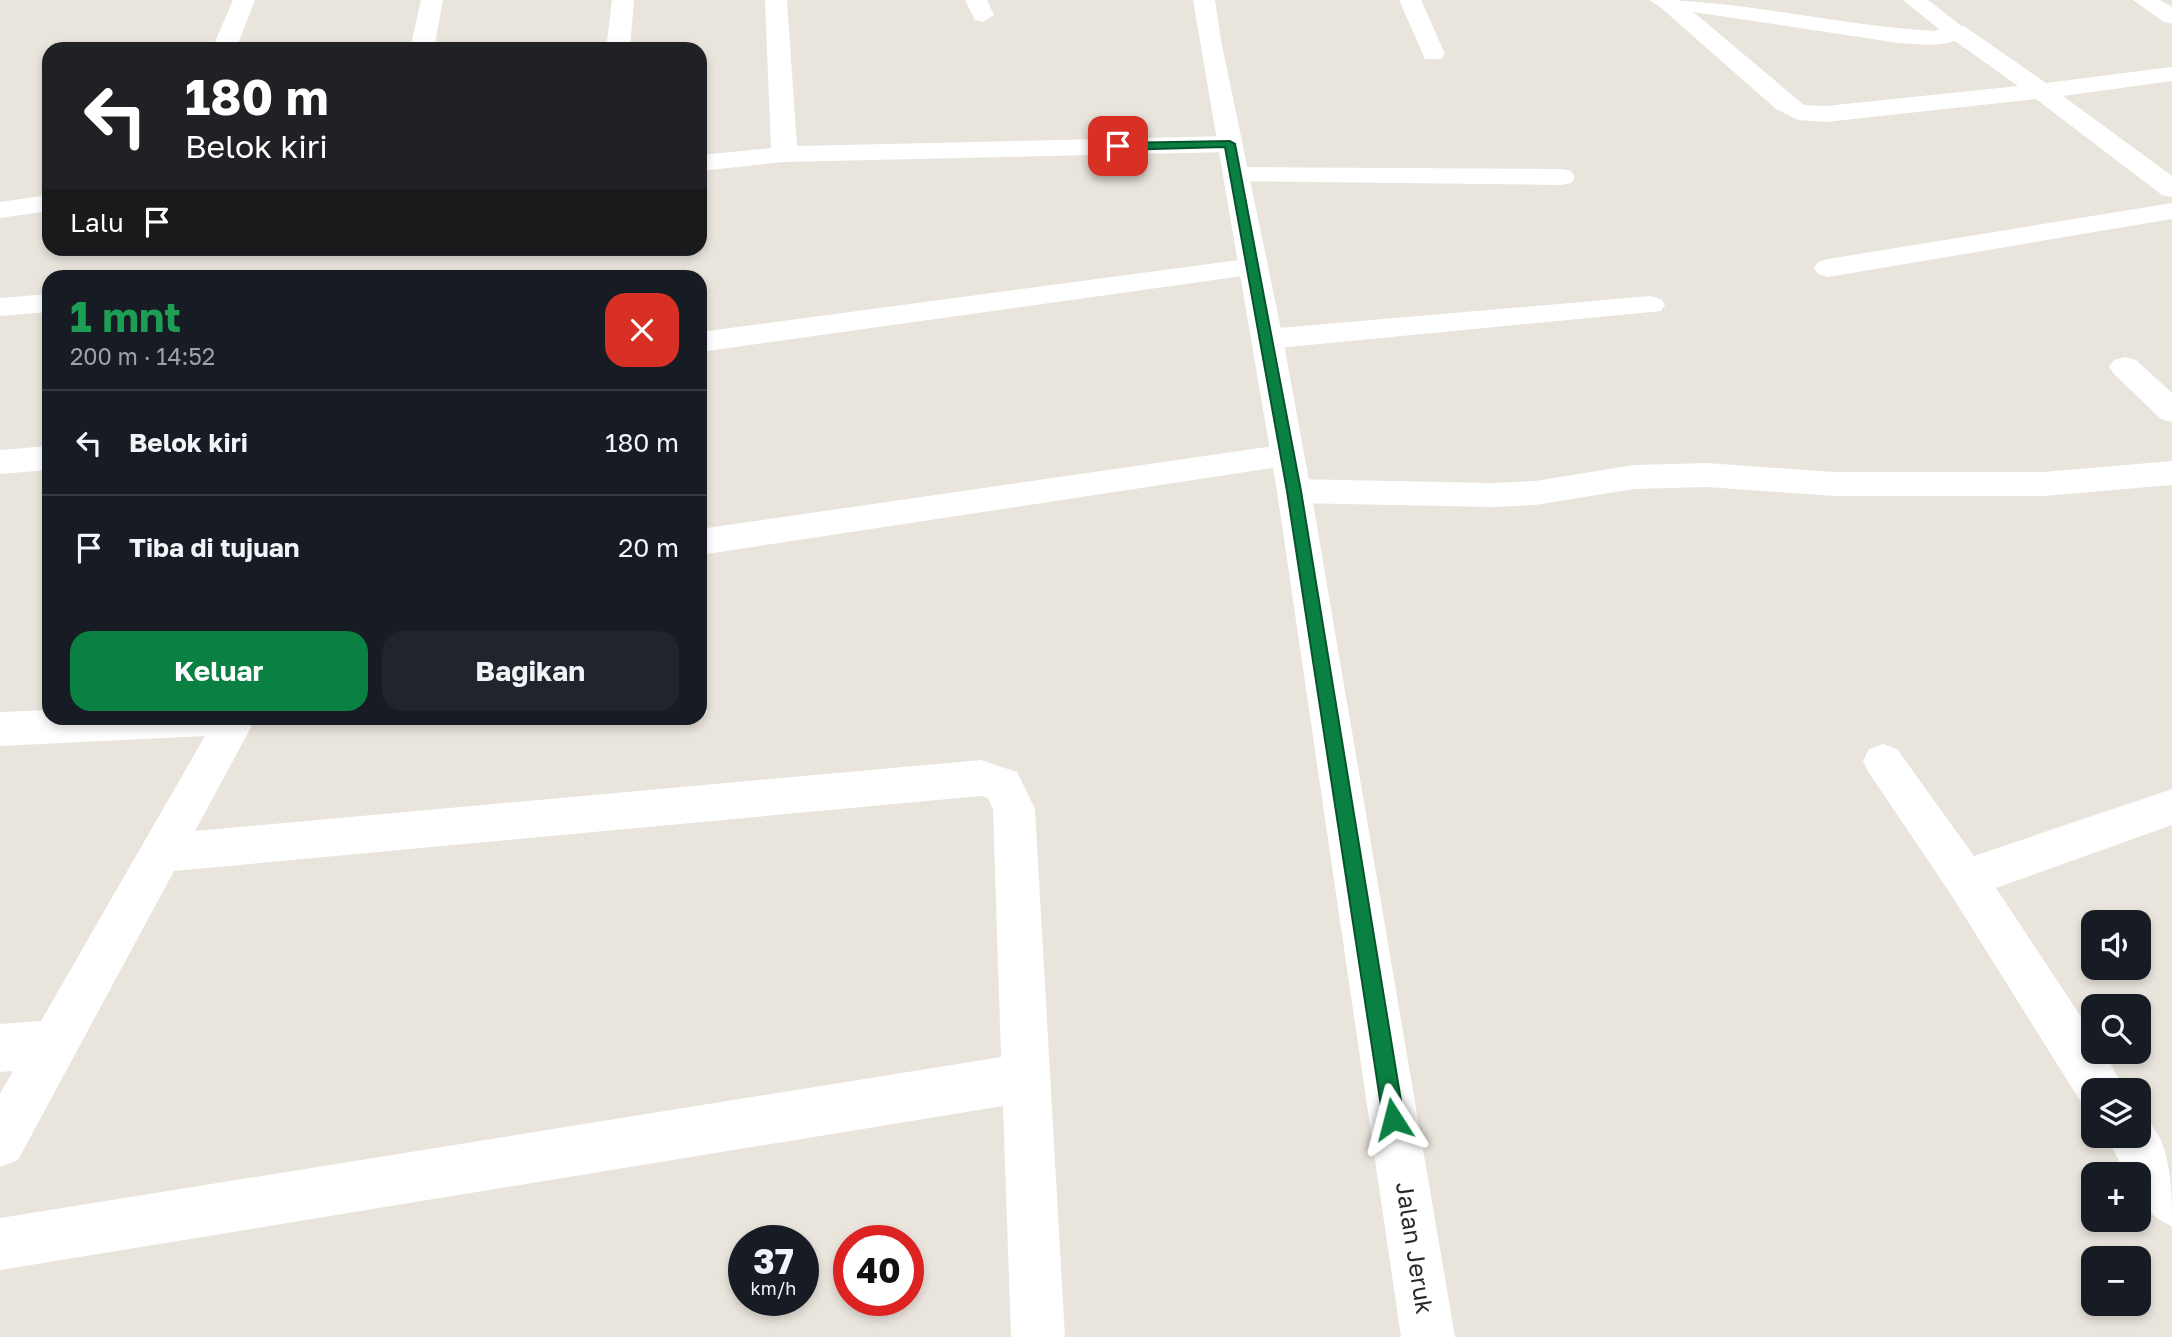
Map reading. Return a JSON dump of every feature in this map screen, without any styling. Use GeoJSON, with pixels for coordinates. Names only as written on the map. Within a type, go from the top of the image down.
{"type":"FeatureCollection","features":[{"type":"Feature","properties":{"kind":"street"},"geometry":{"type":"LineString","coordinates":[[227,42],[244,0]]}},
{"type":"Feature","properties":{"kind":"street"},"geometry":{"type":"LineString","coordinates":[[423,42],[432,0]]}},
{"type":"Feature","properties":{"kind":"street"},"geometry":{"type":"LineString","coordinates":[[619,42],[622,0]]}},
{"type":"Feature","properties":{"kind":"street"},"geometry":{"type":"LineString","coordinates":[[775,0],[784,154]]}},
{"type":"Feature","properties":{"kind":"street","name":"Jalan Jeruk"},"geometry":{"type":"LineString","coordinates":[[1204,0],[1291,474],[1428,1337]]}},
{"type":"Feature","properties":{"kind":"street"},"geometry":{"type":"LineString","coordinates":[[1410,0],[1433,54]]}},
{"type":"Feature","properties":{"kind":"street"},"geometry":{"type":"LineString","coordinates":[[1914,0],[2172,189]]}},
{"type":"Feature","properties":{"kind":"street"},"geometry":{"type":"LineString","coordinates":[[2144,0],[2172,17]]}},
{"type":"Feature","properties":{"kind":"street"},"geometry":{"type":"LineString","coordinates":[[1663,1],[1899,36],[1936,38],[1956,31]]}},
{"type":"Feature","properties":{"kind":"street"},"geometry":{"type":"LineString","coordinates":[[1663,1],[1798,112],[1826,114],[2172,74]]}},
{"type":"Feature","properties":{"kind":"street"},"geometry":{"type":"LineString","coordinates":[[707,162],[784,154],[1233,160],[1562,177]]}},
{"type":"Feature","properties":{"kind":"street"},"geometry":{"type":"LineString","coordinates":[[0,210],[42,204]]}},
{"type":"Feature","properties":{"kind":"street"},"geometry":{"type":"LineString","coordinates":[[1828,268],[2172,211]]}},
{"type":"Feature","properties":{"kind":"street"},"geometry":{"type":"LineString","coordinates":[[707,341],[1254,267]]}},
{"type":"Feature","properties":{"kind":"street"},"geometry":{"type":"LineString","coordinates":[[0,307],[42,304]]}},
{"type":"Feature","properties":{"kind":"street"},"geometry":{"type":"LineString","coordinates":[[1268,339],[1650,305]]}},
{"type":"Feature","properties":{"kind":"street"},"geometry":{"type":"LineString","coordinates":[[2125,367],[2172,411]]}},
{"type":"Feature","properties":{"kind":"street"},"geometry":{"type":"LineString","coordinates":[[0,461],[42,458]]}},
{"type":"Feature","properties":{"kind":"street"},"geometry":{"type":"LineString","coordinates":[[707,541],[1291,474],[1492,495],[1535,493],[1634,477],[1707,475],[1835,484],[1933,486],[2045,484],[2172,473]]}},
{"type":"Feature","properties":{"kind":"street"},"geometry":{"type":"LineString","coordinates":[[0,730],[98,725]]}},
{"type":"Feature","properties":{"kind":"street"},"geometry":{"type":"LineString","coordinates":[[0,1142],[231,725]]}},
{"type":"Feature","properties":{"kind":"street"},"geometry":{"type":"LineString","coordinates":[[1883,761],[1965,879],[2093,1078]]}},
{"type":"Feature","properties":{"kind":"street"},"geometry":{"type":"LineString","coordinates":[[161,853],[981,778],[1003,785],[1014,809],[1024,1078],[1038,1337]]}},
{"type":"Feature","properties":{"kind":"street"},"geometry":{"type":"LineString","coordinates":[[1965,879],[2172,807]]}},
{"type":"Feature","properties":{"kind":"street"},"geometry":{"type":"LineString","coordinates":[[0,1048],[54,1044]]}},
{"type":"Feature","properties":{"kind":"street"},"geometry":{"type":"LineString","coordinates":[[0,1244],[1024,1078]]}},
{"type":"Feature","properties":{"kind":"street"},"geometry":{"type":"LineString","coordinates":[[2139,1148],[2172,1200]]}},
{"type":"Feature","properties":{"kind":"route"},"geometry":{"type":"LineString","coordinates":[[1118,146],[1230,144],[1294,491],[1393,1119]]}}]}
